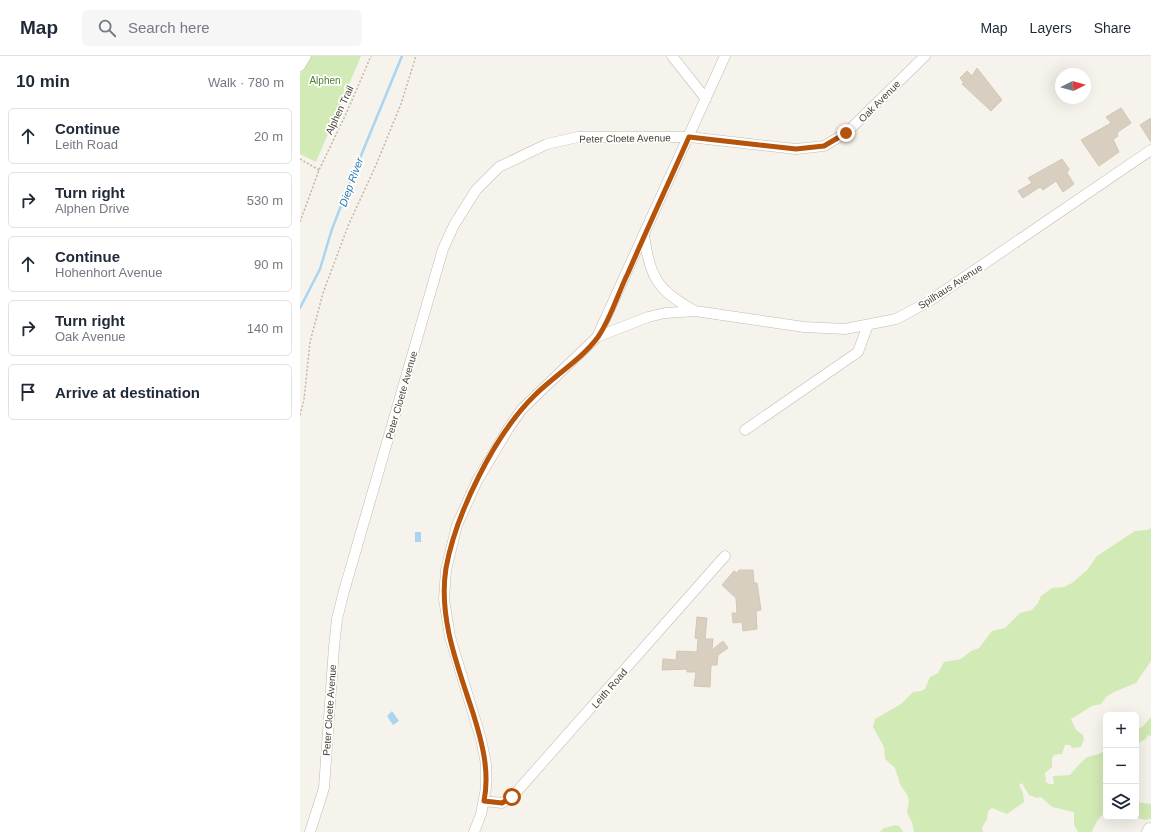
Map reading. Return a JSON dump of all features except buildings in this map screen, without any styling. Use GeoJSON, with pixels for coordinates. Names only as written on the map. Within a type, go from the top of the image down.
{"type":"FeatureCollection","features":[{"type":"Feature","properties":{"kind":"street"},"geometry":{"type":"LineString","coordinates":[[300,66],[306,56]]}},
{"type":"Feature","properties":{"kind":"street"},"geometry":{"type":"LineString","coordinates":[[672,56],[706,99]]}},
{"type":"Feature","properties":{"kind":"street"},"geometry":{"type":"LineString","coordinates":[[474,832],[484,801],[486,788],[486,764],[481,739],[457,661],[446,618],[444,585],[449,552],[466,503],[477,481],[508,429],[534,396],[573,362],[597,337],[725,56]]}},
{"type":"Feature","properties":{"kind":"street","name":"Oak Avenue"},"geometry":{"type":"LineString","coordinates":[[689,137],[796,149],[824,146],[846,133],[925,56]]}},
{"type":"Feature","properties":{"kind":"street","name":"Peter Cloete Avenue"},"geometry":{"type":"LineString","coordinates":[[310,832],[324,788],[337,618],[443,249],[454,225],[476,190],[499,167],[547,144],[578,137],[689,137]]}},
{"type":"Feature","properties":{"kind":"street","name":"Spilhaus Avenue"},"geometry":{"type":"LineString","coordinates":[[597,337],[648,317],[665,313],[695,311],[804,327],[845,329],[896,319],[928,302],[1151,150]]}},
{"type":"Feature","properties":{"kind":"street","name":"Spilhaus Avenue"},"geometry":{"type":"LineString","coordinates":[[644,236],[652,272],[660,287],[671,297],[695,311]]}},
{"type":"Feature","properties":{"kind":"street"},"geometry":{"type":"LineString","coordinates":[[745,430],[858,352],[868,325]]}},
{"type":"Feature","properties":{"kind":"street","name":"Leith Road"},"geometry":{"type":"LineString","coordinates":[[484,801],[502,803],[512,797],[725,556]]}},
{"type":"Feature","properties":{"kind":"path","name":"Alphen Trail"},"geometry":{"type":"LineString","coordinates":[[300,222],[319,170],[346,114],[371,56]]}},
{"type":"Feature","properties":{"kind":"path"},"geometry":{"type":"LineString","coordinates":[[300,415],[306,385],[310,342],[324,293],[348,226],[376,165],[401,104],[416,56]]}},
{"type":"Feature","properties":{"kind":"path"},"geometry":{"type":"LineString","coordinates":[[300,159],[319,170]]}},
{"type":"Feature","properties":{"kind":"green space","name":"Alphen"},"geometry":{"type":"Polygon","coordinates":[[[311,56],[361,56],[316,162],[300,154],[300,74],[311,56]]]}},
{"type":"Feature","properties":{"kind":"green space"},"geometry":{"type":"Polygon","coordinates":[[[1151,528],[1151,661],[1136,683],[1114,692],[1106,697],[1101,704],[1092,706],[1071,719],[1076,730],[1083,735],[1084,739],[1081,747],[1072,748],[1070,745],[1065,745],[1062,754],[1054,755],[1052,759],[1052,767],[1045,773],[1046,782],[1049,784],[1054,784],[1053,776],[1070,775],[1087,757],[1103,752],[1103,815],[1092,832],[1078,832],[1074,825],[1074,812],[1052,807],[1041,797],[1037,798],[1029,795],[1022,783],[1019,785],[1023,793],[1024,802],[1007,814],[992,808],[988,811],[987,820],[982,827],[983,832],[914,832],[912,822],[907,813],[909,800],[900,784],[895,768],[885,759],[884,747],[873,727],[875,719],[901,704],[913,692],[925,689],[930,677],[938,673],[944,662],[961,659],[971,651],[979,648],[992,631],[1005,628],[1020,613],[1032,610],[1038,603],[1041,596],[1052,588],[1064,587],[1072,583],[1087,570],[1097,556],[1135,531],[1147,530],[1151,528]]]}},
{"type":"Feature","properties":{"kind":"green space"},"geometry":{"type":"Polygon","coordinates":[[[1151,717],[1151,736],[1148,735],[1146,739],[1139,742],[1139,728],[1142,727],[1151,717]]]}},
{"type":"Feature","properties":{"kind":"green space"},"geometry":{"type":"Polygon","coordinates":[[[1139,802],[1151,804],[1151,819],[1144,820],[1139,818],[1139,802]]]}},
{"type":"Feature","properties":{"kind":"green space"},"geometry":{"type":"Polygon","coordinates":[[[896,825],[900,827],[903,832],[880,832],[884,828],[896,825]]]}},
{"type":"Feature","properties":{"kind":"water"},"geometry":{"type":"Polygon","coordinates":[[[415,532],[421,532],[421,542],[415,542],[415,532]]]}},
{"type":"Feature","properties":{"kind":"water"},"geometry":{"type":"Polygon","coordinates":[[[392,711],[399,721],[393,725],[387,716],[392,711]]]}},
{"type":"Feature","properties":{"kind":"waterway","name":"Diep River"},"geometry":{"type":"LineString","coordinates":[[300,308],[320,269],[332,229],[402,56]]}},
{"type":"Feature","properties":{"kind":"route"},"geometry":{"type":"LineString","coordinates":[[512,797],[502,803],[484,801],[486,788],[486,764],[481,739],[450,637],[446,618],[444,585],[449,552],[466,503],[477,481],[508,429],[522,410],[534,396],[573,362],[597,337],[606,322],[689,137],[796,149],[824,146],[846,133]]}}]}
